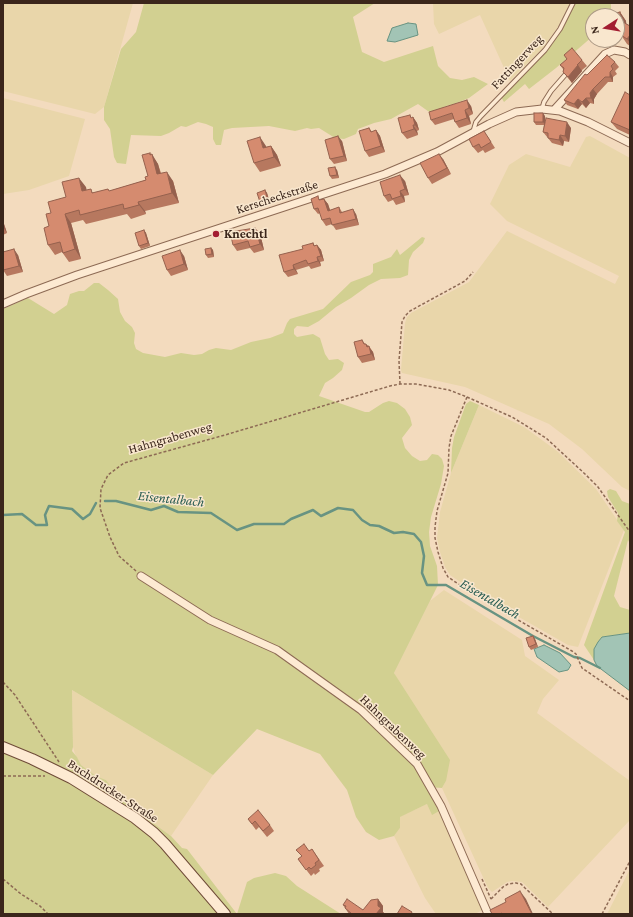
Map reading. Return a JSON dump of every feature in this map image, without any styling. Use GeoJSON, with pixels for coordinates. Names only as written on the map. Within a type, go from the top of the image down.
{"type":"FeatureCollection","features":[{"type":"Feature","properties":{"kind":"street"},"geometry":{"type":"LineString","coordinates":[[554,110],[605,54],[614,50],[625,52],[630,55]]}},
{"type":"Feature","properties":{"kind":"street","name":"Kerscheckstraße"},"geometry":{"type":"LineString","coordinates":[[3,304],[26,294],[77,276],[384,174],[437,152],[473,132],[516,112],[542,109],[554,110],[588,122],[630,143]]}},
{"type":"Feature","properties":{"kind":"street","name":"Hahngrabenweg"},"geometry":{"type":"LineString","coordinates":[[141,576],[210,620],[277,650],[361,710],[417,764],[441,806],[488,914]]}},
{"type":"Feature","properties":{"kind":"street","name":"Buchdrucker-Straße"},"geometry":{"type":"LineString","coordinates":[[3,747],[71,778],[135,818],[165,844],[225,914]]}},
{"type":"Feature","properties":{"kind":"lane","name":"Fattingerweg"},"geometry":{"type":"LineString","coordinates":[[473,132],[476,122],[481,116],[545,50],[560,29],[573,3]]}},
{"type":"Feature","properties":{"kind":"lane"},"geometry":{"type":"LineString","coordinates":[[542,109],[544,102],[551,91],[565,75]]}},
{"type":"Feature","properties":{"kind":"path"},"geometry":{"type":"LineString","coordinates":[[400,384],[399,361],[402,322],[405,316],[410,311],[465,281],[473,272]]}},
{"type":"Feature","properties":{"kind":"path","name":"Hahngrabenweg"},"geometry":{"type":"LineString","coordinates":[[141,576],[119,556],[110,538],[100,508],[101,489],[108,476],[124,463],[400,384],[416,384],[434,387],[467,397],[512,417],[546,438],[598,487],[630,532]]}},
{"type":"Feature","properties":{"kind":"path"},"geometry":{"type":"LineString","coordinates":[[467,397],[452,436],[449,448],[448,473],[437,511],[435,538],[443,568],[448,577],[461,586],[572,651],[576,654],[582,668],[630,701]]}},
{"type":"Feature","properties":{"kind":"path"},"geometry":{"type":"LineString","coordinates":[[3,682],[15,695],[62,765]]}},
{"type":"Feature","properties":{"kind":"path"},"geometry":{"type":"LineString","coordinates":[[3,776],[47,776]]}},
{"type":"Feature","properties":{"kind":"path"},"geometry":{"type":"LineString","coordinates":[[602,914],[630,861]]}},
{"type":"Feature","properties":{"kind":"path"},"geometry":{"type":"LineString","coordinates":[[3,879],[21,894],[40,906],[48,914]]}},
{"type":"Feature","properties":{"kind":"path"},"geometry":{"type":"LineString","coordinates":[[484,903],[491,899],[503,887],[508,884],[516,883],[525,888],[553,914]]}},
{"type":"Feature","properties":{"kind":"shaded area"},"geometry":{"type":"Polygon","coordinates":[[[3,3],[133,3],[104,107],[95,114],[3,91],[3,3]]]}},
{"type":"Feature","properties":{"kind":"shaded area"},"geometry":{"type":"Polygon","coordinates":[[[144,3],[375,3],[353,17],[362,52],[384,62],[433,46],[438,66],[450,78],[462,80],[474,77],[488,84],[469,98],[446,106],[432,114],[418,104],[391,119],[358,129],[356,134],[344,139],[335,138],[319,128],[307,128],[295,131],[269,126],[232,128],[224,130],[221,145],[216,145],[213,139],[213,127],[198,122],[186,127],[181,126],[161,136],[131,135],[126,164],[117,163],[114,157],[110,129],[104,120],[104,107],[121,49],[136,32],[144,3]]]}},
{"type":"Feature","properties":{"kind":"shaded area"},"geometry":{"type":"Polygon","coordinates":[[[433,3],[570,3],[558,27],[543,48],[510,81],[480,15],[439,34],[434,24],[433,3]]]}},
{"type":"Feature","properties":{"kind":"shaded area"},"geometry":{"type":"Polygon","coordinates":[[[575,3],[611,3],[611,8],[585,8],[585,43],[529,89],[525,84],[504,102],[501,97],[547,51],[562,30],[575,3]]]}},
{"type":"Feature","properties":{"kind":"shaded area"},"geometry":{"type":"Polygon","coordinates":[[[408,23],[416,24],[418,35],[395,42],[387,41],[392,28],[408,23]]]}},
{"type":"Feature","properties":{"kind":"shaded area"},"geometry":{"type":"Polygon","coordinates":[[[3,98],[85,119],[69,176],[29,190],[3,194],[3,98]]]}},
{"type":"Feature","properties":{"kind":"shaded area"},"geometry":{"type":"Polygon","coordinates":[[[590,136],[630,158],[630,491],[622,487],[582,449],[549,424],[465,387],[402,373],[401,370],[405,323],[407,317],[411,313],[469,282],[507,231],[615,284],[619,276],[507,221],[490,204],[509,165],[526,154],[570,167],[586,137],[590,136]]]}},
{"type":"Feature","properties":{"kind":"shaded area"},"geometry":{"type":"Polygon","coordinates":[[[422,237],[425,238],[423,243],[413,252],[409,260],[408,275],[400,278],[381,279],[369,285],[336,307],[319,321],[308,327],[297,326],[294,329],[294,334],[297,337],[313,334],[320,338],[325,354],[329,360],[338,359],[344,363],[342,370],[325,383],[319,396],[365,412],[369,412],[389,401],[397,403],[405,409],[410,417],[412,425],[402,438],[405,448],[412,456],[420,461],[427,460],[432,454],[438,455],[442,459],[444,466],[441,484],[431,517],[429,532],[430,546],[437,566],[438,585],[394,673],[450,760],[446,781],[442,788],[428,787],[441,810],[432,815],[427,804],[400,817],[400,828],[394,836],[379,840],[366,832],[356,817],[347,790],[320,754],[257,729],[213,775],[72,690],[72,751],[81,765],[96,776],[106,780],[112,788],[112,793],[171,836],[182,848],[187,849],[237,914],[231,914],[168,841],[3,743],[3,309],[28,298],[54,314],[67,305],[70,294],[84,291],[94,283],[99,283],[118,299],[120,312],[135,333],[134,343],[136,349],[143,353],[165,357],[181,353],[194,355],[202,354],[216,348],[231,350],[251,342],[270,338],[283,333],[290,319],[323,309],[351,282],[370,275],[373,272],[373,264],[391,257],[397,249],[400,255],[422,237]]]}},
{"type":"Feature","properties":{"kind":"shaded area"},"geometry":{"type":"Polygon","coordinates":[[[470,401],[479,405],[451,473],[454,437],[466,404],[470,401]]]}},
{"type":"Feature","properties":{"kind":"shaded area"},"geometry":{"type":"Polygon","coordinates":[[[479,405],[524,427],[557,451],[596,489],[624,530],[578,647],[568,645],[475,592],[450,575],[445,567],[437,538],[440,512],[451,473],[479,405]]]}},
{"type":"Feature","properties":{"kind":"shaded area"},"geometry":{"type":"Polygon","coordinates":[[[610,489],[616,491],[622,501],[630,504],[630,544],[628,540],[614,596],[620,607],[630,610],[630,633],[602,637],[594,649],[594,660],[584,645],[625,532],[617,521],[618,513],[608,497],[607,491],[610,489]]]}},
{"type":"Feature","properties":{"kind":"shaded area"},"geometry":{"type":"Polygon","coordinates":[[[444,590],[522,640],[525,656],[559,680],[543,699],[537,713],[630,781],[630,820],[548,907],[522,882],[507,882],[492,892],[488,888],[442,788],[446,781],[394,673],[430,601],[444,590]]]}},
{"type":"Feature","properties":{"kind":"shaded area"},"geometry":{"type":"Polygon","coordinates":[[[630,633],[630,691],[597,666],[594,660],[594,649],[602,637],[630,633]]]}},
{"type":"Feature","properties":{"kind":"shaded area"},"geometry":{"type":"Polygon","coordinates":[[[544,645],[560,653],[571,665],[568,670],[559,672],[537,657],[534,649],[544,645]]]}},
{"type":"Feature","properties":{"kind":"shaded area"},"geometry":{"type":"Polygon","coordinates":[[[72,690],[213,775],[171,836],[112,793],[106,780],[96,776],[81,765],[73,747],[72,690]]]}},
{"type":"Feature","properties":{"kind":"shaded area"},"geometry":{"type":"Polygon","coordinates":[[[3,751],[12,754],[91,794],[152,835],[221,914],[3,914],[3,751]]]}},
{"type":"Feature","properties":{"kind":"shaded area"},"geometry":{"type":"Polygon","coordinates":[[[427,804],[441,810],[484,909],[475,914],[436,914],[425,898],[394,836],[400,828],[399,817],[427,804]]]}},
{"type":"Feature","properties":{"kind":"shaded area"},"geometry":{"type":"Polygon","coordinates":[[[630,869],[630,914],[607,914],[630,869]]]}},
{"type":"Feature","properties":{"kind":"shaded area"},"geometry":{"type":"Polygon","coordinates":[[[275,873],[286,876],[297,886],[341,914],[237,914],[247,882],[254,878],[275,873]]]}},
{"type":"Feature","properties":{"kind":"building"},"geometry":{"type":"Polygon","coordinates":[[[625,23],[630,26],[630,35],[627,39],[625,38],[625,23]]]}},
{"type":"Feature","properties":{"kind":"building"},"geometry":{"type":"Polygon","coordinates":[[[572,48],[582,60],[568,77],[563,72],[564,68],[560,65],[567,59],[564,55],[572,48]]]}},
{"type":"Feature","properties":{"kind":"building"},"geometry":{"type":"Polygon","coordinates":[[[607,55],[615,62],[611,66],[613,69],[610,72],[610,77],[605,77],[593,89],[590,93],[591,98],[586,98],[582,102],[578,99],[574,104],[564,100],[585,74],[587,75],[607,55]]]}},
{"type":"Feature","properties":{"kind":"building"},"geometry":{"type":"Polygon","coordinates":[[[625,92],[630,95],[630,130],[611,122],[625,92]]]}},
{"type":"Feature","properties":{"kind":"building"},"geometry":{"type":"Polygon","coordinates":[[[467,100],[469,108],[465,110],[467,118],[455,122],[452,113],[431,120],[429,112],[467,100]]]}},
{"type":"Feature","properties":{"kind":"building"},"geometry":{"type":"Polygon","coordinates":[[[534,113],[543,113],[543,122],[534,122],[534,113]]]}},
{"type":"Feature","properties":{"kind":"building"},"geometry":{"type":"Polygon","coordinates":[[[410,115],[411,118],[413,117],[415,125],[413,125],[414,129],[402,133],[398,118],[410,115]]]}},
{"type":"Feature","properties":{"kind":"building"},"geometry":{"type":"Polygon","coordinates":[[[546,118],[567,122],[565,136],[560,135],[559,140],[548,138],[548,133],[543,132],[546,118]]]}},
{"type":"Feature","properties":{"kind":"building"},"geometry":{"type":"Polygon","coordinates":[[[369,128],[371,132],[376,130],[381,146],[365,151],[359,131],[369,128]]]}},
{"type":"Feature","properties":{"kind":"building"},"geometry":{"type":"Polygon","coordinates":[[[484,131],[491,142],[481,148],[479,144],[473,147],[469,139],[484,131]]]}},
{"type":"Feature","properties":{"kind":"building"},"geometry":{"type":"Polygon","coordinates":[[[338,136],[344,156],[330,159],[325,140],[338,136]]]}},
{"type":"Feature","properties":{"kind":"building"},"geometry":{"type":"Polygon","coordinates":[[[260,137],[263,148],[271,146],[274,157],[254,163],[247,141],[260,137]]]}},
{"type":"Feature","properties":{"kind":"building"},"geometry":{"type":"Polygon","coordinates":[[[150,153],[150,155],[152,154],[157,174],[167,172],[172,193],[138,202],[139,205],[124,209],[123,204],[80,215],[79,210],[65,214],[75,249],[63,253],[60,242],[48,245],[44,228],[49,226],[46,214],[51,213],[48,202],[66,197],[62,182],[79,178],[82,191],[91,189],[92,193],[108,189],[109,191],[146,180],[145,177],[148,176],[142,155],[150,153]]]}},
{"type":"Feature","properties":{"kind":"building"},"geometry":{"type":"Polygon","coordinates":[[[439,154],[447,168],[428,178],[420,163],[439,154]]]}},
{"type":"Feature","properties":{"kind":"building"},"geometry":{"type":"Polygon","coordinates":[[[335,167],[337,175],[330,176],[328,168],[335,167]]]}},
{"type":"Feature","properties":{"kind":"building"},"geometry":{"type":"Polygon","coordinates":[[[400,175],[405,189],[400,191],[401,196],[392,199],[390,194],[384,196],[380,182],[400,175]]]}},
{"type":"Feature","properties":{"kind":"building"},"geometry":{"type":"Polygon","coordinates":[[[265,190],[268,200],[260,202],[257,193],[265,190]]]}},
{"type":"Feature","properties":{"kind":"building"},"geometry":{"type":"Polygon","coordinates":[[[318,196],[319,200],[324,199],[328,211],[339,207],[340,213],[353,209],[356,219],[332,225],[330,218],[322,220],[318,208],[314,209],[311,199],[318,196]]]}},
{"type":"Feature","properties":{"kind":"building"},"geometry":{"type":"Polygon","coordinates":[[[255,228],[260,244],[250,247],[248,241],[233,245],[230,232],[255,228]]]}},
{"type":"Feature","properties":{"kind":"building"},"geometry":{"type":"Polygon","coordinates":[[[144,230],[148,243],[139,246],[135,233],[144,230]]]}},
{"type":"Feature","properties":{"kind":"building"},"geometry":{"type":"Polygon","coordinates":[[[313,243],[314,246],[317,245],[321,256],[317,257],[318,261],[308,264],[306,260],[293,265],[294,269],[284,272],[279,255],[303,249],[302,246],[313,243]]]}},
{"type":"Feature","properties":{"kind":"building"},"geometry":{"type":"Polygon","coordinates":[[[211,248],[212,254],[206,255],[205,249],[211,248]]]}},
{"type":"Feature","properties":{"kind":"building"},"geometry":{"type":"Polygon","coordinates":[[[14,249],[19,266],[3,270],[3,252],[14,249]]]}},
{"type":"Feature","properties":{"kind":"building"},"geometry":{"type":"Polygon","coordinates":[[[180,250],[184,264],[167,270],[162,256],[180,250]]]}},
{"type":"Feature","properties":{"kind":"building"},"geometry":{"type":"Polygon","coordinates":[[[362,340],[367,347],[369,346],[371,354],[358,357],[354,342],[362,340]]]}},
{"type":"Feature","properties":{"kind":"building"},"geometry":{"type":"Polygon","coordinates":[[[533,636],[536,644],[529,647],[526,638],[533,636]]]}},
{"type":"Feature","properties":{"kind":"building"},"geometry":{"type":"Polygon","coordinates":[[[258,810],[270,825],[263,831],[255,821],[252,824],[248,819],[258,810]]]}},
{"type":"Feature","properties":{"kind":"building"},"geometry":{"type":"Polygon","coordinates":[[[304,844],[309,851],[312,849],[319,860],[311,869],[309,867],[306,870],[298,859],[302,856],[296,850],[304,844]]]}},
{"type":"Feature","properties":{"kind":"building"},"geometry":{"type":"Polygon","coordinates":[[[520,891],[532,914],[492,914],[490,910],[506,902],[505,899],[520,891]]]}},
{"type":"Feature","properties":{"kind":"building"},"geometry":{"type":"Polygon","coordinates":[[[347,899],[363,910],[371,900],[378,899],[378,906],[381,908],[376,914],[352,914],[345,908],[346,906],[343,905],[347,899]]]}},
{"type":"Feature","properties":{"kind":"building"},"geometry":{"type":"Polygon","coordinates":[[[402,906],[412,912],[411,914],[397,914],[402,906]]]}},
{"type":"Feature","properties":{"kind":"waterway","name":"Eisentalbach"},"geometry":{"type":"LineString","coordinates":[[105,501],[116,501],[151,510],[164,506],[178,512],[211,513],[237,530],[254,524],[284,524],[291,519],[313,510],[321,516],[338,508],[353,510],[362,520],[370,525],[379,526],[394,533],[403,532],[414,534],[421,542],[424,556],[422,573],[427,585],[446,585],[533,636],[574,657],[580,658],[600,668]]}},
{"type":"Feature","properties":{"kind":"waterway","name":"Eisentalbach"},"geometry":{"type":"LineString","coordinates":[[3,515],[22,514],[36,525],[47,525],[45,515],[49,506],[72,509],[83,519],[90,514],[96,503]]}},
{"type":"Feature","properties":{"kind":"place","name":"Knechtl"},"geometry":{"type":"Point","coordinates":[216,234]}}]}
